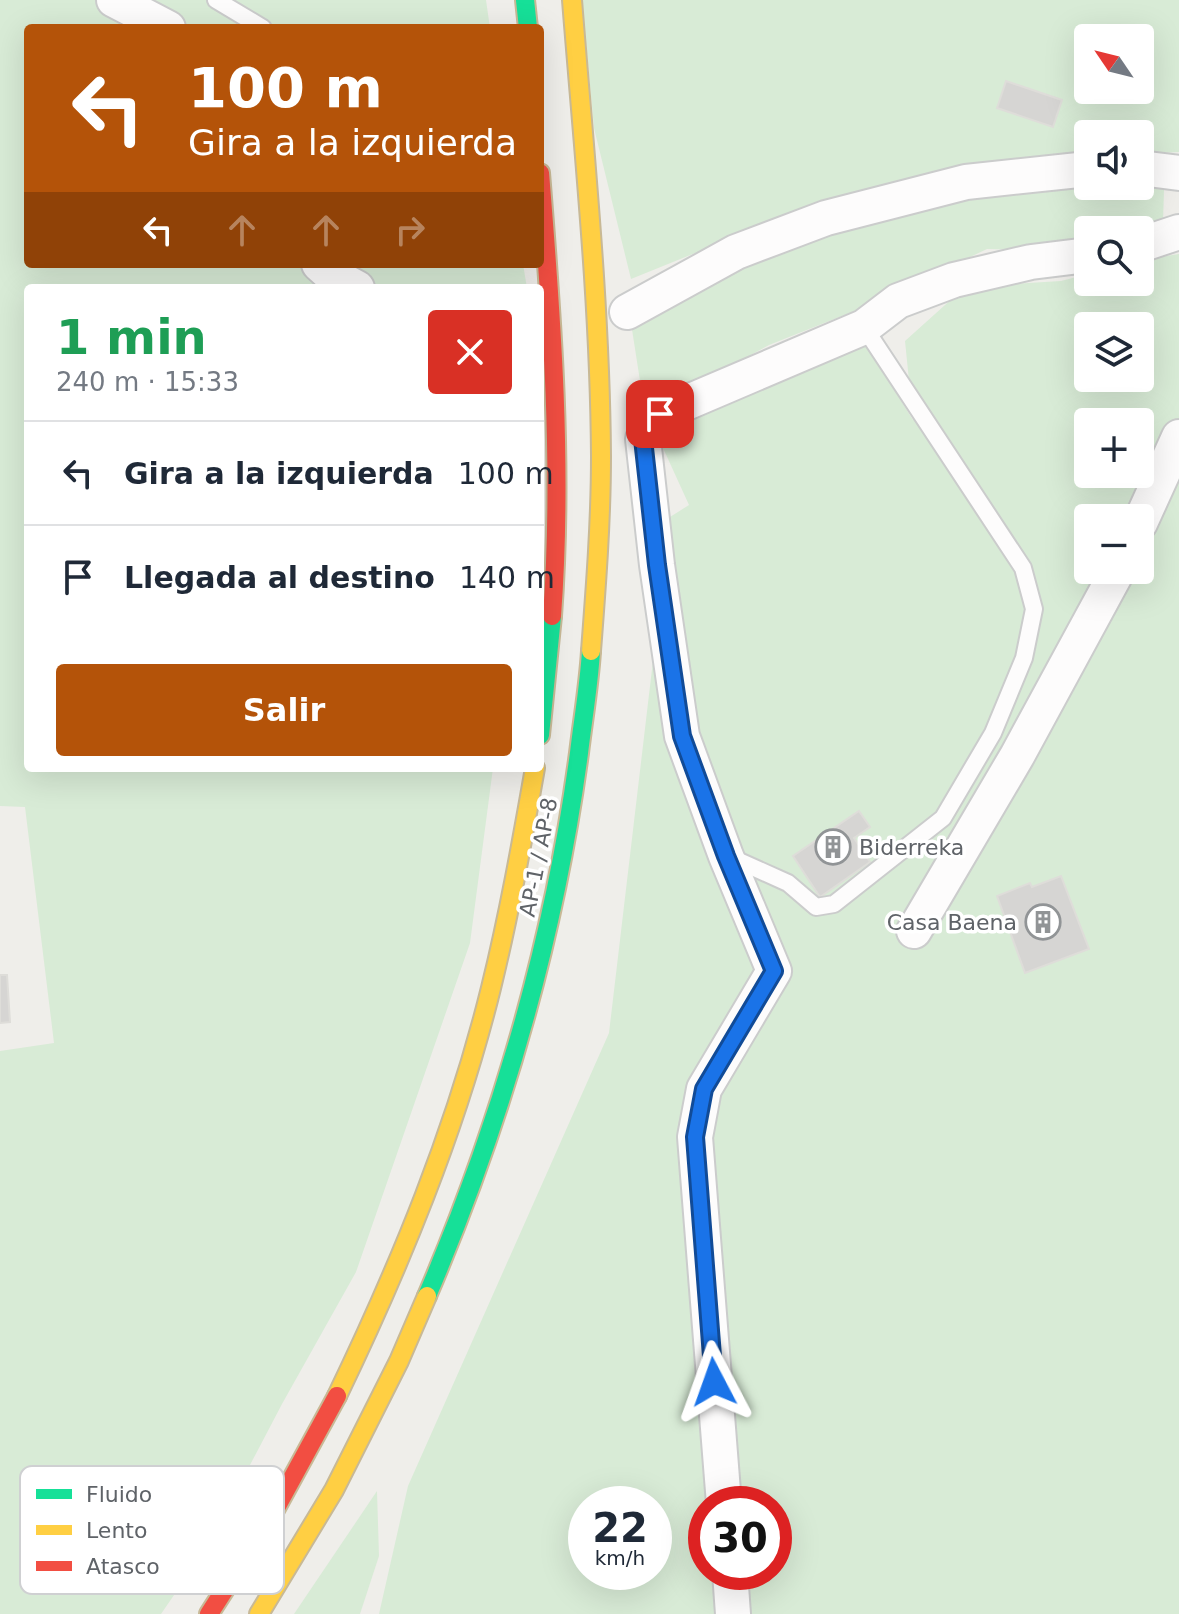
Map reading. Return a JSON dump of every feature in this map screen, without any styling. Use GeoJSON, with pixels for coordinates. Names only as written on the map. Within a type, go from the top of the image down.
{"type":"FeatureCollection","features":[{"type":"Feature","properties":{"kind":"highway"},"geometry":{"type":"LineString","coordinates":[[525,0],[528,24]]}},
{"type":"Feature","properties":{"kind":"highway","name":"AP-1 / AP-8"},"geometry":{"type":"LineString","coordinates":[[284,1574],[359,1445],[402,1360],[441,1271],[506,1090],[555,903],[586,713],[600,520],[596,327],[572,0]]}},
{"type":"Feature","properties":{"kind":"highway"},"geometry":{"type":"LineString","coordinates":[[544,222],[557,425],[557,519],[544,695]]}},
{"type":"Feature","properties":{"kind":"highway","name":"AP-1 / AP-8"},"geometry":{"type":"LineString","coordinates":[[284,1491],[322,1425],[363,1341],[429,1181],[466,1077],[492,986],[513,895],[534,772]]}},
{"type":"Feature","properties":{"kind":"highway","name":"AP-1 / AP-8"},"geometry":{"type":"LineString","coordinates":[[209,1614],[221,1594]]}},
{"type":"Feature","properties":{"kind":"highway","name":"AP-1 / AP-8"},"geometry":{"type":"LineString","coordinates":[[259,1614],[272,1594]]}},
{"type":"Feature","properties":{"kind":"street"},"geometry":{"type":"LineString","coordinates":[[114,0],[160,24]]}},
{"type":"Feature","properties":{"kind":"street"},"geometry":{"type":"LineString","coordinates":[[627,312],[736,252],[826,218],[966,182],[1074,170]]}},
{"type":"Feature","properties":{"kind":"street"},"geometry":{"type":"LineString","coordinates":[[1154,170],[1179,173]]}},
{"type":"Feature","properties":{"kind":"street"},"geometry":{"type":"LineString","coordinates":[[1154,240],[1179,232]]}},
{"type":"Feature","properties":{"kind":"street"},"geometry":{"type":"LineString","coordinates":[[723,1486],[695,1137],[704,1089],[774,971],[726,856],[682,736],[657,565],[643,439],[660,414],[864,327],[898,301],[954,280],[1031,262],[1074,257]]}},
{"type":"Feature","properties":{"kind":"street"},"geometry":{"type":"LineString","coordinates":[[323,268],[350,284]]}},
{"type":"Feature","properties":{"kind":"street"},"geometry":{"type":"LineString","coordinates":[[1149,504],[1179,437]]}},
{"type":"Feature","properties":{"kind":"street"},"geometry":{"type":"LineString","coordinates":[[914,931],[1017,756],[1110,584]]}},
{"type":"Feature","properties":{"kind":"street"},"geometry":{"type":"LineString","coordinates":[[731,1590],[733,1614]]}},
{"type":"Feature","properties":{"kind":"lane"},"geometry":{"type":"LineString","coordinates":[[216,0],[256,24]]}},
{"type":"Feature","properties":{"kind":"lane"},"geometry":{"type":"LineString","coordinates":[[726,856],[788,883],[816,907],[834,904],[943,818],[993,733],[1024,658],[1034,609],[1023,568],[864,327]]}},
{"type":"Feature","properties":{"kind":"green space"},"geometry":{"type":"Polygon","coordinates":[[[0,0],[105,0],[144,24],[24,24],[24,268],[524,268],[526,284],[24,284],[24,772],[492,772],[470,943],[356,1272],[249,1466],[20,1466],[20,1594],[175,1594],[161,1614],[0,1614],[0,1051],[54,1043],[25,807],[0,806],[0,0]]]}},
{"type":"Feature","properties":{"kind":"green space"},"geometry":{"type":"Polygon","coordinates":[[[112,0],[486,0],[489,24],[159,24],[112,0]]]}},
{"type":"Feature","properties":{"kind":"green space"},"geometry":{"type":"Polygon","coordinates":[[[582,0],[1179,0],[1179,152],[1154,153],[1154,120],[1074,120],[1074,160],[789,215],[631,279],[594,128],[582,0]]]}},
{"type":"Feature","properties":{"kind":"green space"},"geometry":{"type":"Polygon","coordinates":[[[1074,187],[1074,200],[1154,200],[1154,187],[1164,190],[1163,222],[1154,225],[1154,216],[1074,216],[1074,248],[1061,251],[987,249],[867,306],[769,345],[645,413],[631,323],[814,234],[971,193],[1074,187]]]}},
{"type":"Feature","properties":{"kind":"green space"},"geometry":{"type":"Polygon","coordinates":[[[1179,254],[1179,1614],[379,1614],[408,1486],[609,1033],[670,517],[689,505],[658,437],[688,417],[863,340],[913,420],[905,341],[965,287],[1074,278],[1074,296],[1154,296],[1154,258],[1179,254]]]}},
{"type":"Feature","properties":{"kind":"green space"},"geometry":{"type":"Polygon","coordinates":[[[377,1491],[379,1556],[360,1614],[294,1614],[377,1491]]]}},
{"type":"Feature","properties":{"kind":"building"},"geometry":{"type":"Polygon","coordinates":[[[1006,81],[1062,100],[1053,127],[997,108],[1006,81]]]}},
{"type":"Feature","properties":{"kind":"building","name":"Biderreka"},"geometry":{"type":"Polygon","coordinates":[[[859,811],[870,827],[854,838],[870,862],[820,897],[793,856],[859,811]]]}},
{"type":"Feature","properties":{"kind":"building","name":"Casa Baena"},"geometry":{"type":"Polygon","coordinates":[[[1061,876],[1089,949],[1025,973],[997,896],[1030,883],[1032,887],[1061,876]]]}},
{"type":"Feature","properties":{"kind":"building"},"geometry":{"type":"Polygon","coordinates":[[[0,975],[7,975],[10,1022],[0,1023],[0,975]]]}},
{"type":"Feature","properties":{"kind":"traffic: fast"},"geometry":{"type":"LineString","coordinates":[[525,0],[528,24]]}},
{"type":"Feature","properties":{"kind":"traffic: fast"},"geometry":{"type":"LineString","coordinates":[[544,695],[552,616]]}},
{"type":"Feature","properties":{"kind":"traffic: fast"},"geometry":{"type":"LineString","coordinates":[[427,1296],[454,1231],[501,1097],[539,961],[568,823],[591,651]]}},
{"type":"Feature","properties":{"kind":"traffic: slow"},"geometry":{"type":"LineString","coordinates":[[572,0],[591,228],[600,399],[600,505],[591,651]]}},
{"type":"Feature","properties":{"kind":"traffic: slow"},"geometry":{"type":"LineString","coordinates":[[337,1396],[404,1247],[461,1093],[498,961],[534,772]]}},
{"type":"Feature","properties":{"kind":"traffic: slow"},"geometry":{"type":"LineString","coordinates":[[284,1573],[334,1490],[399,1361],[427,1296]]}},
{"type":"Feature","properties":{"kind":"traffic: slow"},"geometry":{"type":"LineString","coordinates":[[259,1614],[271,1594]]}},
{"type":"Feature","properties":{"kind":"traffic: jam"},"geometry":{"type":"LineString","coordinates":[[544,228],[556,450],[552,616]]}},
{"type":"Feature","properties":{"kind":"traffic: jam"},"geometry":{"type":"LineString","coordinates":[[284,1493],[337,1396]]}},
{"type":"Feature","properties":{"kind":"traffic: jam"},"geometry":{"type":"LineString","coordinates":[[209,1614],[222,1594]]}},
{"type":"Feature","properties":{"kind":"place","name":"Biderreka"},"geometry":{"type":"Point","coordinates":[833,847]}},
{"type":"Feature","properties":{"kind":"place","name":"Casa Baena"},"geometry":{"type":"Point","coordinates":[1043,922]}},
{"type":"Feature","properties":{"kind":"route"},"geometry":{"type":"LineString","coordinates":[[660,414],[643,439],[657,565],[682,736],[726,856],[774,971],[704,1089],[695,1137],[714,1382]]}}]}
